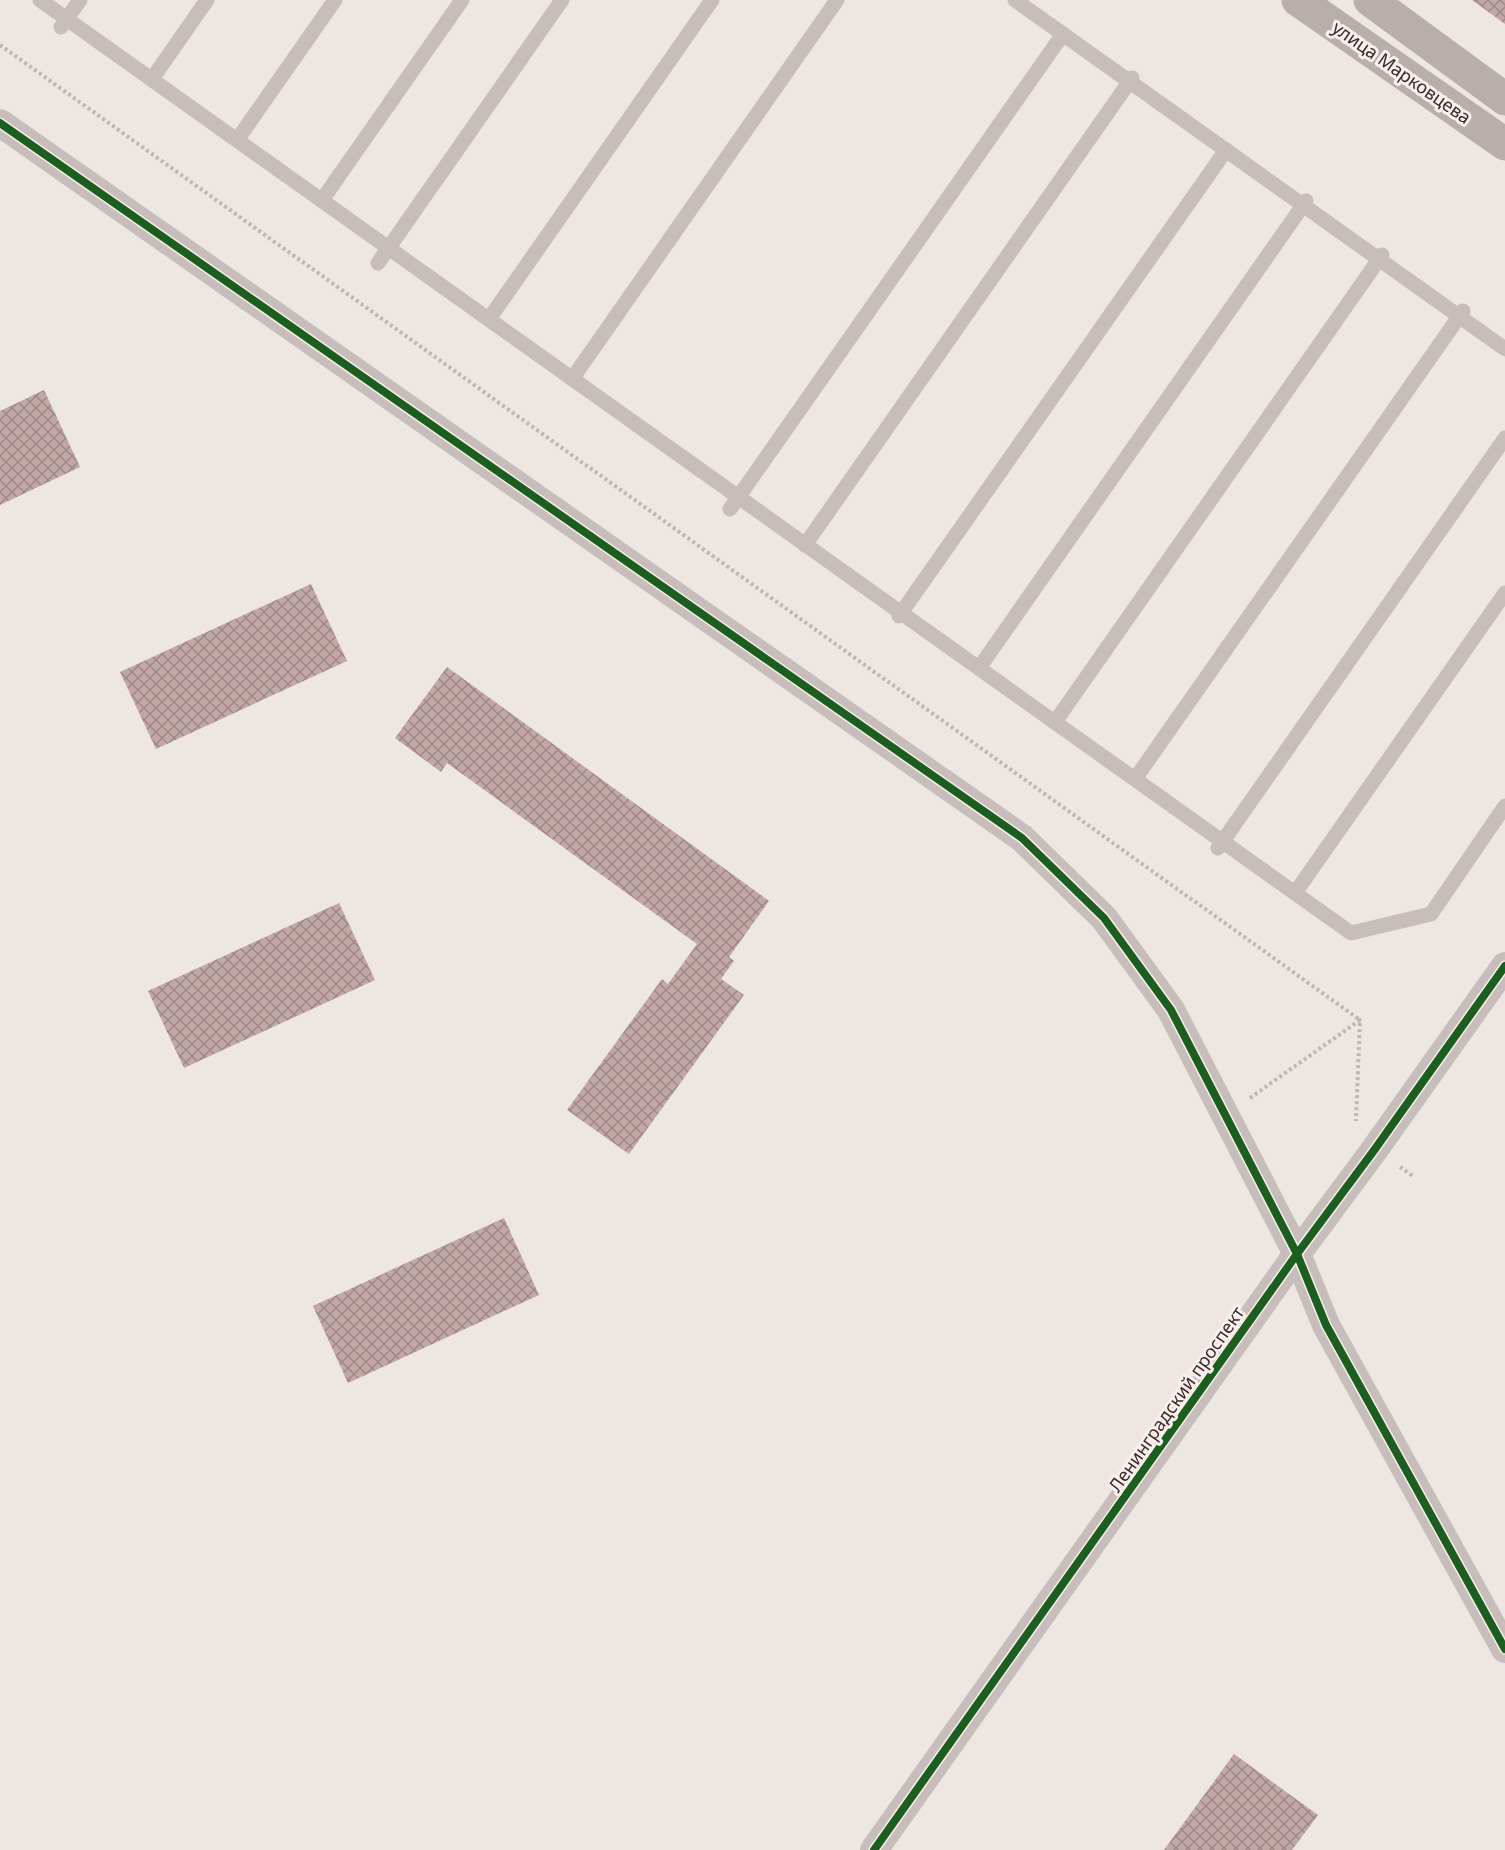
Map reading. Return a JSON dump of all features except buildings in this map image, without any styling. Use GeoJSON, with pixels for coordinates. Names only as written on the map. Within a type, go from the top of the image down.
{"type":"FeatureCollection","features":[{"type":"Feature","properties":{"kind":"main road","name":"улица Марковцева"},"geometry":{"type":"LineString","coordinates":[[1298,0],[1505,144]]}},
{"type":"Feature","properties":{"kind":"main road","name":"улица Марковцева"},"geometry":{"type":"LineString","coordinates":[[1370,0],[1505,99]]}},
{"type":"Feature","properties":{"kind":"street"},"geometry":{"type":"LineString","coordinates":[[0,123],[1022,838],[1104,918],[1171,1010],[1297,1254],[1326,1325],[1505,1649]]}},
{"type":"Feature","properties":{"kind":"street","name":"Ленинградский проспект"},"geometry":{"type":"LineString","coordinates":[[874,1850],[1297,1254],[1505,966]]}},
{"type":"Feature","properties":{"kind":"lane"},"geometry":{"type":"LineString","coordinates":[[40,0],[64,23],[152,79],[572,379],[734,503],[805,544],[1135,779],[1220,845],[1295,892],[1352,933],[1431,914],[1505,806]]}},
{"type":"Feature","properties":{"kind":"lane"},"geometry":{"type":"LineString","coordinates":[[64,23],[80,0]]}},
{"type":"Feature","properties":{"kind":"lane"},"geometry":{"type":"LineString","coordinates":[[152,79],[207,0]]}},
{"type":"Feature","properties":{"kind":"lane"},"geometry":{"type":"LineString","coordinates":[[237,140],[334,0]]}},
{"type":"Feature","properties":{"kind":"lane"},"geometry":{"type":"LineString","coordinates":[[322,200],[462,0]]}},
{"type":"Feature","properties":{"kind":"lane"},"geometry":{"type":"LineString","coordinates":[[378,263],[562,0]]}},
{"type":"Feature","properties":{"kind":"lane"},"geometry":{"type":"LineString","coordinates":[[489,319],[712,0]]}},
{"type":"Feature","properties":{"kind":"lane"},"geometry":{"type":"LineString","coordinates":[[572,379],[837,0]]}},
{"type":"Feature","properties":{"kind":"lane"},"geometry":{"type":"LineString","coordinates":[[1015,0],[1381,257],[1461,314],[1505,349]]}},
{"type":"Feature","properties":{"kind":"lane"},"geometry":{"type":"LineString","coordinates":[[734,503],[1063,34]]}},
{"type":"Feature","properties":{"kind":"lane"},"geometry":{"type":"LineString","coordinates":[[805,544],[1131,80]]}},
{"type":"Feature","properties":{"kind":"lane"},"geometry":{"type":"LineString","coordinates":[[901,614],[1226,150]]}},
{"type":"Feature","properties":{"kind":"lane"},"geometry":{"type":"LineString","coordinates":[[979,668],[1305,203]]}},
{"type":"Feature","properties":{"kind":"lane"},"geometry":{"type":"LineString","coordinates":[[1055,722],[1381,257]]}},
{"type":"Feature","properties":{"kind":"lane"},"geometry":{"type":"LineString","coordinates":[[1135,779],[1461,314]]}},
{"type":"Feature","properties":{"kind":"lane"},"geometry":{"type":"LineString","coordinates":[[1220,845],[1505,438]]}},
{"type":"Feature","properties":{"kind":"lane"},"geometry":{"type":"LineString","coordinates":[[1295,892],[1505,592]]}},
{"type":"Feature","properties":{"kind":"path"},"geometry":{"type":"LineString","coordinates":[[0,45],[1360,1020]]}},
{"type":"Feature","properties":{"kind":"path"},"geometry":{"type":"LineString","coordinates":[[1225,1115],[1360,1020]]}},
{"type":"Feature","properties":{"kind":"path"},"geometry":{"type":"LineString","coordinates":[[1360,1020],[1356,1132],[1414,1177]]}},
{"type":"Feature","properties":{"kind":"cycle path"},"geometry":{"type":"LineString","coordinates":[[0,123],[1022,838],[1104,918],[1171,1010],[1297,1254],[1326,1325],[1505,1649]]}},
{"type":"Feature","properties":{"kind":"cycle path"},"geometry":{"type":"LineString","coordinates":[[874,1850],[1297,1254],[1505,966]]}}]}
